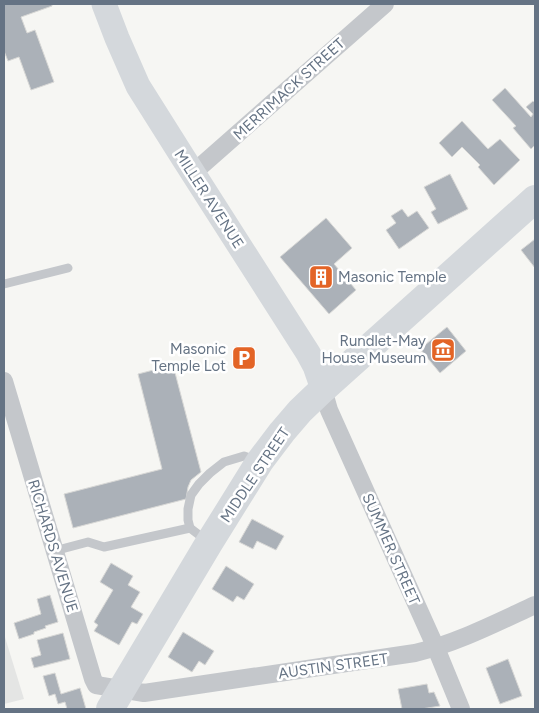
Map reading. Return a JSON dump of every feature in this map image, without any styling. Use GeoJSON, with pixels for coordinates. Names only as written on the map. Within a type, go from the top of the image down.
{"type":"FeatureCollection","features":[{"type":"Feature","properties":{"kind":"main road","name":"MILLER AVENUE"},"geometry":{"type":"LineString","coordinates":[[104,4],[116,38],[138,86],[316,366],[323,389]]}},
{"type":"Feature","properties":{"kind":"main road","name":"MIDDLE STREET"},"geometry":{"type":"LineString","coordinates":[[116,699],[200,536],[282,432],[323,389],[535,199]]}},
{"type":"Feature","properties":{"kind":"street","name":"MERRIMACK STREET"},"geometry":{"type":"LineString","coordinates":[[193,173],[385,4]]}},
{"type":"Feature","properties":{"kind":"street","name":"RICHARDS AVENUE"},"geometry":{"type":"LineString","coordinates":[[4,381],[93,679],[96,685],[116,699]]}},
{"type":"Feature","properties":{"kind":"street","name":"SUMMER STREET"},"geometry":{"type":"LineString","coordinates":[[323,389],[329,410],[436,648],[461,709]]}},
{"type":"Feature","properties":{"kind":"street","name":"AUSTIN STREET"},"geometry":{"type":"LineString","coordinates":[[116,699],[144,693],[416,653],[436,648],[535,605]]}},
{"type":"Feature","properties":{"kind":"lane"},"geometry":{"type":"LineString","coordinates":[[4,284],[68,268]]}},
{"type":"Feature","properties":{"kind":"lane"},"geometry":{"type":"LineString","coordinates":[[200,536],[188,520],[191,495],[199,484],[224,462],[244,456],[260,461]]}},
{"type":"Feature","properties":{"kind":"lane"},"geometry":{"type":"LineString","coordinates":[[54,551],[88,542],[104,547],[200,536]]}},
{"type":"Feature","properties":{"kind":"shaded area"},"geometry":{"type":"Polygon","coordinates":[[[4,634],[24,699],[4,704],[4,634]]]}},
{"type":"Feature","properties":{"kind":"building"},"geometry":{"type":"Polygon","coordinates":[[[4,4],[52,4],[52,6],[21,17],[27,33],[35,30],[54,82],[31,90],[19,57],[8,61],[4,51],[4,4]]]}},
{"type":"Feature","properties":{"kind":"building"},"geometry":{"type":"Polygon","coordinates":[[[505,88],[531,117],[533,114],[526,107],[533,101],[535,103],[535,145],[531,149],[513,128],[516,126],[492,100],[505,88]]]}},
{"type":"Feature","properties":{"kind":"building"},"geometry":{"type":"Polygon","coordinates":[[[462,121],[488,149],[500,139],[520,160],[494,185],[478,167],[480,165],[462,147],[452,157],[439,143],[462,121]]]}},
{"type":"Feature","properties":{"kind":"building"},"geometry":{"type":"Polygon","coordinates":[[[450,174],[468,209],[438,224],[431,212],[436,209],[424,187],[450,174]]]}},
{"type":"Feature","properties":{"kind":"building"},"geometry":{"type":"Polygon","coordinates":[[[402,209],[408,217],[417,211],[429,228],[399,249],[386,230],[396,223],[391,216],[402,209]]]}},
{"type":"Feature","properties":{"kind":"building","name":"Masonic Temple"},"geometry":{"type":"Polygon","coordinates":[[[326,218],[352,248],[334,264],[356,290],[329,314],[280,257],[326,218]]]}},
{"type":"Feature","properties":{"kind":"building"},"geometry":{"type":"Polygon","coordinates":[[[535,239],[535,268],[521,250],[535,239]]]}},
{"type":"Feature","properties":{"kind":"building","name":"Rundlet-May House Museum"},"geometry":{"type":"Polygon","coordinates":[[[447,327],[466,351],[440,373],[420,349],[447,327]]]}},
{"type":"Feature","properties":{"kind":"building"},"geometry":{"type":"Polygon","coordinates":[[[173,365],[201,472],[191,480],[186,499],[73,528],[64,494],[162,469],[138,374],[173,365]]]}},
{"type":"Feature","properties":{"kind":"building"},"geometry":{"type":"Polygon","coordinates":[[[252,519],[284,536],[276,550],[257,541],[253,549],[239,542],[252,519]]]}},
{"type":"Feature","properties":{"kind":"building"},"geometry":{"type":"Polygon","coordinates":[[[111,563],[133,576],[128,585],[140,592],[131,607],[143,614],[137,624],[132,622],[119,645],[94,631],[98,625],[94,622],[113,590],[100,582],[111,563]]]}},
{"type":"Feature","properties":{"kind":"building"},"geometry":{"type":"Polygon","coordinates":[[[226,566],[254,584],[244,600],[237,596],[233,602],[212,589],[226,566]]]}},
{"type":"Feature","properties":{"kind":"building"},"geometry":{"type":"Polygon","coordinates":[[[50,595],[58,622],[45,626],[46,628],[34,632],[34,634],[19,639],[14,623],[41,614],[37,599],[50,595]]]}},
{"type":"Feature","properties":{"kind":"building"},"geometry":{"type":"Polygon","coordinates":[[[183,632],[214,651],[205,665],[199,661],[192,672],[168,657],[183,632]]]}},
{"type":"Feature","properties":{"kind":"building"},"geometry":{"type":"Polygon","coordinates":[[[63,633],[70,659],[34,668],[31,658],[41,655],[37,640],[63,633]]]}},
{"type":"Feature","properties":{"kind":"building"},"geometry":{"type":"Polygon","coordinates":[[[508,659],[522,696],[500,704],[486,668],[508,659]]]}},
{"type":"Feature","properties":{"kind":"building"},"geometry":{"type":"Polygon","coordinates":[[[55,673],[61,694],[80,688],[86,709],[67,709],[65,702],[58,704],[55,694],[49,696],[43,676],[55,673]]]}},
{"type":"Feature","properties":{"kind":"building"},"geometry":{"type":"Polygon","coordinates":[[[427,684],[429,693],[434,692],[440,706],[402,709],[398,689],[427,684]]]}},
{"type":"Feature","properties":{"kind":"place","name":"Masonic Temple"},"geometry":{"type":"Point","coordinates":[321,277]}},
{"type":"Feature","properties":{"kind":"place","name":"Rundlet-May House Museum"},"geometry":{"type":"Point","coordinates":[443,350]}},
{"type":"Feature","properties":{"kind":"place","name":"Masonic Temple Lot"},"geometry":{"type":"Point","coordinates":[244,358]}}]}
